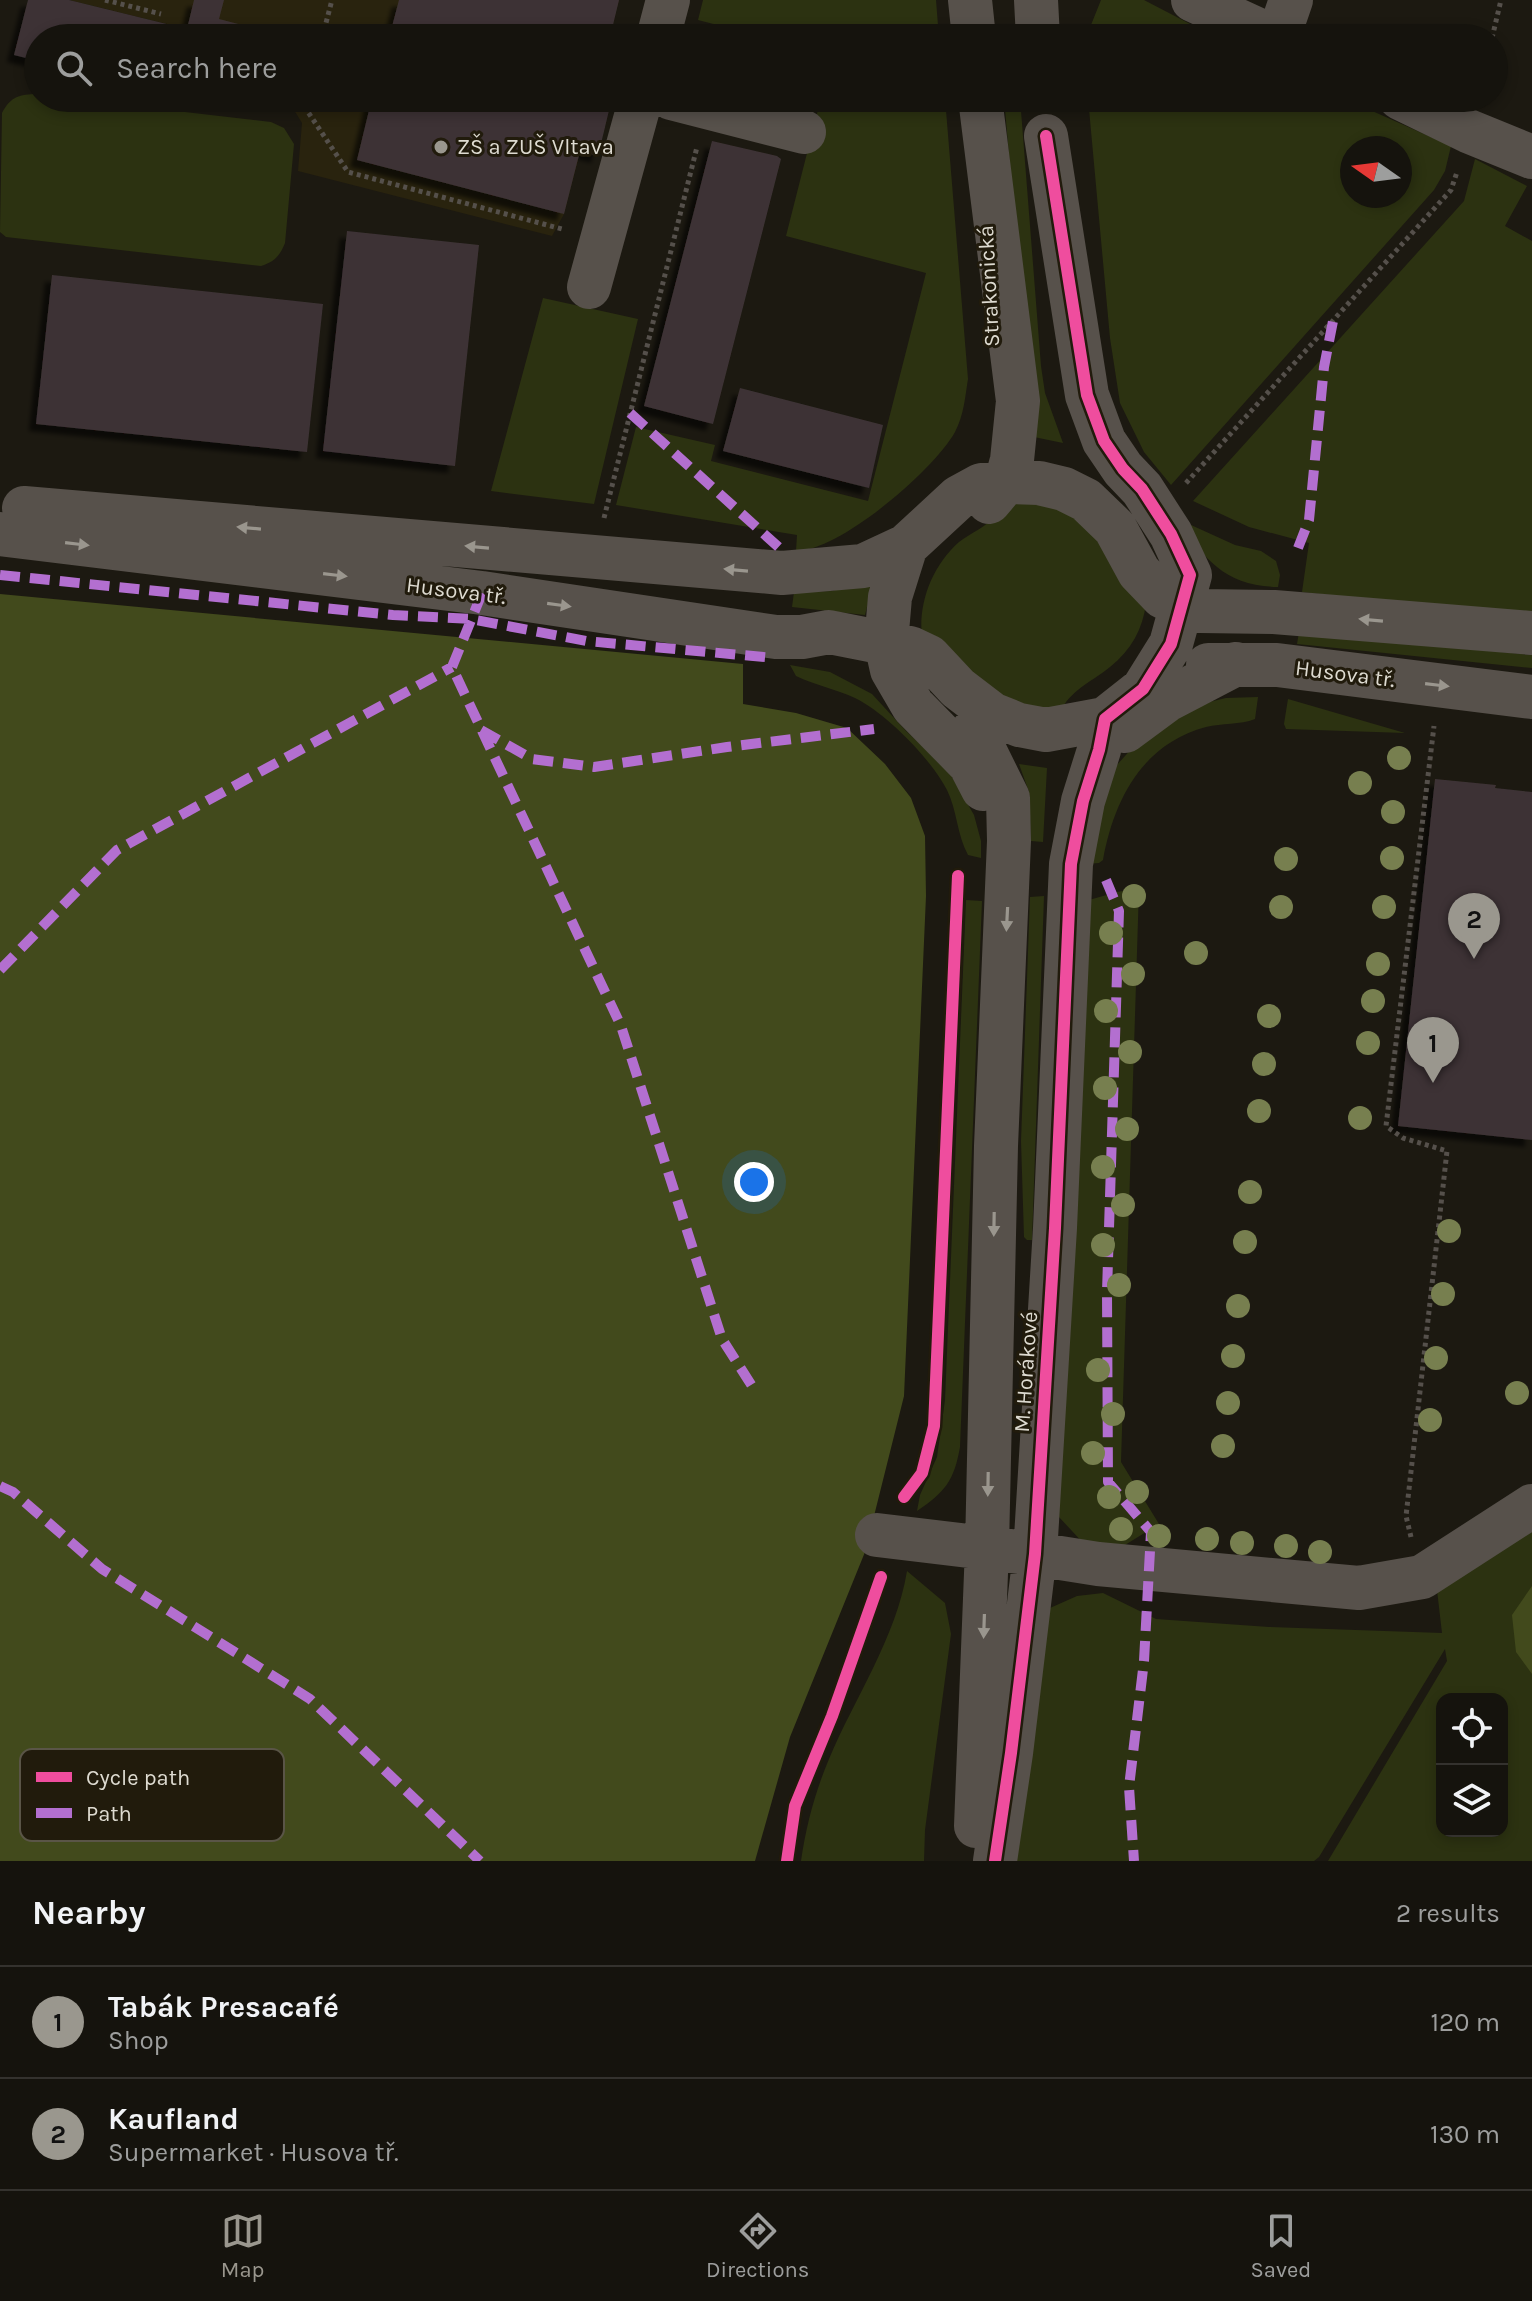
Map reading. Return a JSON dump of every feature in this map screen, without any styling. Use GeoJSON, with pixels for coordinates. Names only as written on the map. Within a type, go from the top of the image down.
{"type":"FeatureCollection","features":[{"type":"Feature","properties":{"kind":"street"},"geometry":{"type":"LineString","coordinates":[[662,24],[668,0]]}},
{"type":"Feature","properties":{"kind":"street"},"geometry":{"type":"LineString","coordinates":[[970,0],[973,24]]}},
{"type":"Feature","properties":{"kind":"street"},"geometry":{"type":"LineString","coordinates":[[1036,0],[1037,24]]}},
{"type":"Feature","properties":{"kind":"street"},"geometry":{"type":"LineString","coordinates":[[1193,0],[1246,24]]}},
{"type":"Feature","properties":{"kind":"street"},"geometry":{"type":"LineString","coordinates":[[1282,24],[1291,0]]}},
{"type":"Feature","properties":{"kind":"street"},"geometry":{"type":"LineString","coordinates":[[589,287],[637,112]]}},
{"type":"Feature","properties":{"kind":"street"},"geometry":{"type":"LineString","coordinates":[[725,112],[804,132]]}},
{"type":"Feature","properties":{"kind":"street","name":"Strakonická"},"geometry":{"type":"LineString","coordinates":[[981,112],[1018,401],[992,474]]}},
{"type":"Feature","properties":{"kind":"street"},"geometry":{"type":"LineString","coordinates":[[1429,112],[1532,157]]}},
{"type":"Feature","properties":{"kind":"street"},"geometry":{"type":"LineString","coordinates":[[1044,117],[1055,372],[1071,430],[1090,475]]}},
{"type":"Feature","properties":{"kind":"street"},"geometry":{"type":"LineString","coordinates":[[992,474],[985,507],[949,531],[925,561],[911,606],[902,661],[934,699],[974,729],[1006,746],[1034,755],[1059,757],[1088,737],[1143,689],[1171,644],[1174,582],[1171,534],[1142,489],[1123,469],[1104,441],[1087,395],[1044,117]]}},
{"type":"Feature","properties":{"kind":"street"},"geometry":{"type":"LineString","coordinates":[[1009,841],[970,764],[913,706],[890,597],[906,546],[932,519],[992,474],[1049,463],[1090,475],[1121,502],[1146,532],[1174,582]]}},
{"type":"Feature","properties":{"kind":"street"},"geometry":{"type":"LineString","coordinates":[[814,569],[871,534],[952,474],[992,474],[1064,489],[1086,500],[1115,528],[1139,572],[1218,591],[1274,612],[1532,633]]}},
{"type":"Feature","properties":{"kind":"street","name":"Husova tř."},"geometry":{"type":"LineString","coordinates":[[0,506],[782,573],[863,566],[906,546]]}},
{"type":"Feature","properties":{"kind":"street","name":"Husova tř."},"geometry":{"type":"LineString","coordinates":[[0,534],[482,593],[776,637],[802,637],[829,652],[902,661]]}},
{"type":"Feature","properties":{"kind":"street"},"geometry":{"type":"LineString","coordinates":[[1088,737],[1083,704],[1114,683],[1143,652],[1174,582]]}},
{"type":"Feature","properties":{"kind":"street"},"geometry":{"type":"LineString","coordinates":[[902,661],[929,657],[958,688],[992,714],[1019,725],[1088,737],[1236,664]]}},
{"type":"Feature","properties":{"kind":"street","name":"Husova tř."},"geometry":{"type":"LineString","coordinates":[[1157,666],[1277,665],[1532,697]]}},
{"type":"Feature","properties":{"kind":"street","name":"M. Horákové"},"geometry":{"type":"LineString","coordinates":[[974,729],[1008,798],[1009,841],[996,1146],[987,1548],[975,1861]]}},
{"type":"Feature","properties":{"kind":"street","name":"M. Horákové"},"geometry":{"type":"LineString","coordinates":[[995,1861],[1035,1554],[1055,1228],[1071,874],[1061,834],[1062,801],[1088,737]]}},
{"type":"Feature","properties":{"kind":"street"},"geometry":{"type":"LineString","coordinates":[[877,1535],[1098,1564],[1359,1588],[1422,1577],[1532,1506]]}},
{"type":"Feature","properties":{"kind":"path"},"geometry":{"type":"LineString","coordinates":[[105,0],[161,14]]}},
{"type":"Feature","properties":{"kind":"path"},"geometry":{"type":"LineString","coordinates":[[326,24],[332,0]]}},
{"type":"Feature","properties":{"kind":"path"},"geometry":{"type":"LineString","coordinates":[[1495,24],[1501,0]]}},
{"type":"Feature","properties":{"kind":"path"},"geometry":{"type":"LineString","coordinates":[[308,112],[348,172],[602,240]]}},
{"type":"Feature","properties":{"kind":"path"},"geometry":{"type":"LineString","coordinates":[[594,557],[687,112]]}},
{"type":"Feature","properties":{"kind":"path"},"geometry":{"type":"LineString","coordinates":[[1179,490],[1451,190],[1460,160]]}},
{"type":"Feature","properties":{"kind":"path"},"geometry":{"type":"LineString","coordinates":[[1422,1577],[1406,1516],[1447,1151],[1403,1138],[1386,1126],[1429,761],[1441,686]]}},
{"type":"Feature","properties":{"kind":"shaded area"},"geometry":{"type":"Polygon","coordinates":[[[69,0],[619,0],[613,24],[167,24],[69,0]]]}},
{"type":"Feature","properties":{"kind":"shaded area","name":"ZŠ a ZUŠ Vltava"},"geometry":{"type":"Polygon","coordinates":[[[295,112],[590,112],[564,214],[552,236],[298,171],[302,123],[295,112]]]}},
{"type":"Feature","properties":{"kind":"green space"},"geometry":{"type":"Polygon","coordinates":[[[703,0],[936,0],[938,24],[714,24],[698,20],[703,0]]]}},
{"type":"Feature","properties":{"kind":"green space"},"geometry":{"type":"Polygon","coordinates":[[[1101,0],[1144,0],[1190,24],[1091,24],[1101,0]]]}},
{"type":"Feature","properties":{"kind":"green space"},"geometry":{"type":"Polygon","coordinates":[[[23,95],[24,112],[185,112],[271,122],[284,128],[294,144],[285,243],[281,252],[261,266],[6,237],[0,232],[2,113],[15,98],[23,95]]]}},
{"type":"Feature","properties":{"kind":"green space"},"geometry":{"type":"Polygon","coordinates":[[[817,112],[946,112],[968,379],[955,432],[927,467],[884,506],[836,538],[815,547],[796,551],[797,535],[616,505],[636,427],[715,445],[711,461],[868,501],[926,273],[786,236],[817,112]]]}},
{"type":"Feature","properties":{"kind":"green space"},"geometry":{"type":"Polygon","coordinates":[[[1005,112],[1021,112],[1041,366],[1045,393],[1063,443],[1034,437],[1005,112]]]}},
{"type":"Feature","properties":{"kind":"green space"},"geometry":{"type":"Polygon","coordinates":[[[1089,112],[1374,112],[1451,146],[1445,171],[1434,190],[1171,485],[1144,452],[1120,403],[1110,338],[1089,112]]]}},
{"type":"Feature","properties":{"kind":"green space"},"geometry":{"type":"Polygon","coordinates":[[[1475,159],[1527,186],[1505,226],[1532,241],[1532,617],[1302,592],[1309,543],[1249,527],[1193,501],[1464,201],[1475,159]]]}},
{"type":"Feature","properties":{"kind":"green space"},"geometry":{"type":"Polygon","coordinates":[[[543,298],[638,319],[594,504],[491,491],[543,298]]]}},
{"type":"Feature","properties":{"kind":"green space"},"geometry":{"type":"Polygon","coordinates":[[[1016,493],[1085,519],[1146,603],[1139,630],[1124,653],[1078,690],[1062,708],[1014,710],[922,638],[925,599],[941,562],[959,542],[995,517],[1016,493]]]}},
{"type":"Feature","properties":{"kind":"green space"},"geometry":{"type":"Polygon","coordinates":[[[1180,520],[1235,545],[1261,551],[1276,561],[1280,575],[1278,587],[1245,582],[1219,568],[1198,548],[1180,520]]]}},
{"type":"Feature","properties":{"kind":"green space"},"geometry":{"type":"Polygon","coordinates":[[[876,571],[865,615],[792,607],[794,592],[833,591],[876,571]]]}},
{"type":"Feature","properties":{"kind":"green space"},"geometry":{"type":"Polygon","coordinates":[[[0,594],[743,664],[743,704],[796,713],[847,728],[885,764],[911,798],[925,836],[926,896],[904,1396],[865,1552],[790,1737],[755,1861],[0,1861],[0,594]]]}},
{"type":"Feature","properties":{"kind":"green space"},"geometry":{"type":"Polygon","coordinates":[[[1299,632],[1532,655],[1532,668],[1297,644],[1299,632]]]}},
{"type":"Feature","properties":{"kind":"green space"},"geometry":{"type":"Polygon","coordinates":[[[790,665],[830,672],[872,694],[948,770],[974,815],[981,841],[981,858],[968,855],[947,790],[907,738],[867,705],[796,676],[790,665]]]}},
{"type":"Feature","properties":{"kind":"green space"},"geometry":{"type":"Polygon","coordinates":[[[1258,697],[1255,719],[1206,727],[1184,735],[1148,761],[1124,796],[1103,860],[1086,864],[1116,766],[1134,746],[1201,704],[1226,698],[1258,697]]]}},
{"type":"Feature","properties":{"kind":"green space"},"geometry":{"type":"Polygon","coordinates":[[[1288,699],[1405,733],[1286,729],[1288,699]]]}},
{"type":"Feature","properties":{"kind":"green space"},"geometry":{"type":"Polygon","coordinates":[[[1019,764],[1047,768],[1043,842],[1031,841],[1029,792],[1019,764]]]}},
{"type":"Feature","properties":{"kind":"green space"},"geometry":{"type":"Polygon","coordinates":[[[1139,888],[1121,1462],[1159,1524],[1125,1545],[1086,1546],[1058,1516],[1082,902],[1139,888]]]}},
{"type":"Feature","properties":{"kind":"green space"},"geometry":{"type":"Polygon","coordinates":[[[1044,896],[1032,1240],[1027,1240],[1024,1237],[1021,1141],[1030,897],[1044,896]]]}},
{"type":"Feature","properties":{"kind":"green space"},"geometry":{"type":"Polygon","coordinates":[[[966,900],[982,901],[960,1447],[947,1485],[917,1511],[920,1495],[937,1457],[945,1400],[966,900]]]}},
{"type":"Feature","properties":{"kind":"green space"},"geometry":{"type":"Polygon","coordinates":[[[1532,1529],[1532,1861],[1328,1861],[1447,1661],[1445,1649],[1314,1861],[1016,1861],[1050,1608],[1077,1596],[1103,1593],[1156,1619],[1269,1627],[1442,1633],[1437,1590],[1532,1529]]]}},
{"type":"Feature","properties":{"kind":"green space"},"geometry":{"type":"Polygon","coordinates":[[[907,1571],[945,1603],[951,1634],[925,1830],[924,1861],[801,1861],[824,1771],[894,1620],[907,1571]]]}},
{"type":"Feature","properties":{"kind":"green space"},"geometry":{"type":"Polygon","coordinates":[[[1532,1586],[1532,1674],[1516,1652],[1512,1615],[1532,1586]]]}},
{"type":"Feature","properties":{"kind":"building"},"geometry":{"type":"Polygon","coordinates":[[[28,0],[69,0],[167,24],[24,24],[24,58],[14,55],[28,0]]]}},
{"type":"Feature","properties":{"kind":"building"},"geometry":{"type":"Polygon","coordinates":[[[194,0],[224,0],[219,19],[238,24],[188,24],[194,0]]]}},
{"type":"Feature","properties":{"kind":"building"},"geometry":{"type":"Polygon","coordinates":[[[399,0],[619,0],[613,24],[393,24],[399,0]]]}},
{"type":"Feature","properties":{"kind":"building"},"geometry":{"type":"Polygon","coordinates":[[[369,112],[609,112],[598,156],[580,151],[564,214],[357,160],[369,112]]]}},
{"type":"Feature","properties":{"kind":"building"},"geometry":{"type":"Polygon","coordinates":[[[712,141],[781,159],[713,424],[644,406],[712,141]]]}},
{"type":"Feature","properties":{"kind":"building"},"geometry":{"type":"Polygon","coordinates":[[[347,231],[479,245],[455,466],[323,451],[347,231]]]}},
{"type":"Feature","properties":{"kind":"building"},"geometry":{"type":"Polygon","coordinates":[[[52,275],[323,304],[307,452],[36,424],[52,275]]]}},
{"type":"Feature","properties":{"kind":"building"},"geometry":{"type":"Polygon","coordinates":[[[740,388],[883,425],[869,488],[723,451],[740,388]]]}},
{"type":"Feature","properties":{"kind":"building"},"geometry":{"type":"Polygon","coordinates":[[[1435,779],[1532,792],[1532,1140],[1398,1126],[1435,779]]]}},
{"type":"Feature","properties":{"kind":"marked path"},"geometry":{"type":"LineString","coordinates":[[1298,548],[1309,520],[1324,367],[1333,321]]}},
{"type":"Feature","properties":{"kind":"marked path"},"geometry":{"type":"LineString","coordinates":[[630,413],[784,552]]}},
{"type":"Feature","properties":{"kind":"marked path"},"geometry":{"type":"LineString","coordinates":[[0,575],[393,615],[471,619],[586,641],[775,658]]}},
{"type":"Feature","properties":{"kind":"marked path"},"geometry":{"type":"LineString","coordinates":[[482,593],[452,667],[621,1026],[722,1339],[752,1386]]}},
{"type":"Feature","properties":{"kind":"marked path"},"geometry":{"type":"LineString","coordinates":[[0,970],[117,850],[452,667]]}},
{"type":"Feature","properties":{"kind":"marked path"},"geometry":{"type":"LineString","coordinates":[[481,730],[532,759],[594,767],[874,729]]}},
{"type":"Feature","properties":{"kind":"marked path"},"geometry":{"type":"LineString","coordinates":[[1106,880],[1119,911],[1107,1292],[1108,1482],[1151,1532],[1144,1661],[1129,1787],[1134,1861]]}},
{"type":"Feature","properties":{"kind":"marked path"},"geometry":{"type":"LineString","coordinates":[[0,1486],[13,1492],[102,1569],[310,1699],[480,1861]]}},
{"type":"Feature","properties":{"kind":"cycle path"},"geometry":{"type":"LineString","coordinates":[[995,1861],[1035,1554],[1055,1228],[1071,864],[1083,801],[1105,719],[1143,689],[1171,644],[1190,575],[1171,534],[1142,489],[1123,469],[1104,441],[1087,395],[1046,136]]}},
{"type":"Feature","properties":{"kind":"cycle path"},"geometry":{"type":"LineString","coordinates":[[904,1497],[922,1473],[934,1426],[958,876]]}},
{"type":"Feature","properties":{"kind":"cycle path"},"geometry":{"type":"LineString","coordinates":[[787,1861],[795,1806],[832,1716],[881,1577]]}},
{"type":"Feature","properties":{"kind":"place","name":"ZŠ a ZUŠ Vltava"},"geometry":{"type":"Point","coordinates":[441,147]}},
{"type":"Feature","properties":{"kind":"place","name":"Kaufland"},"geometry":{"type":"Point","coordinates":[1474,959]}},
{"type":"Feature","properties":{"kind":"place","name":"Tabák Presacafé"},"geometry":{"type":"Point","coordinates":[1433,1083]}}]}
